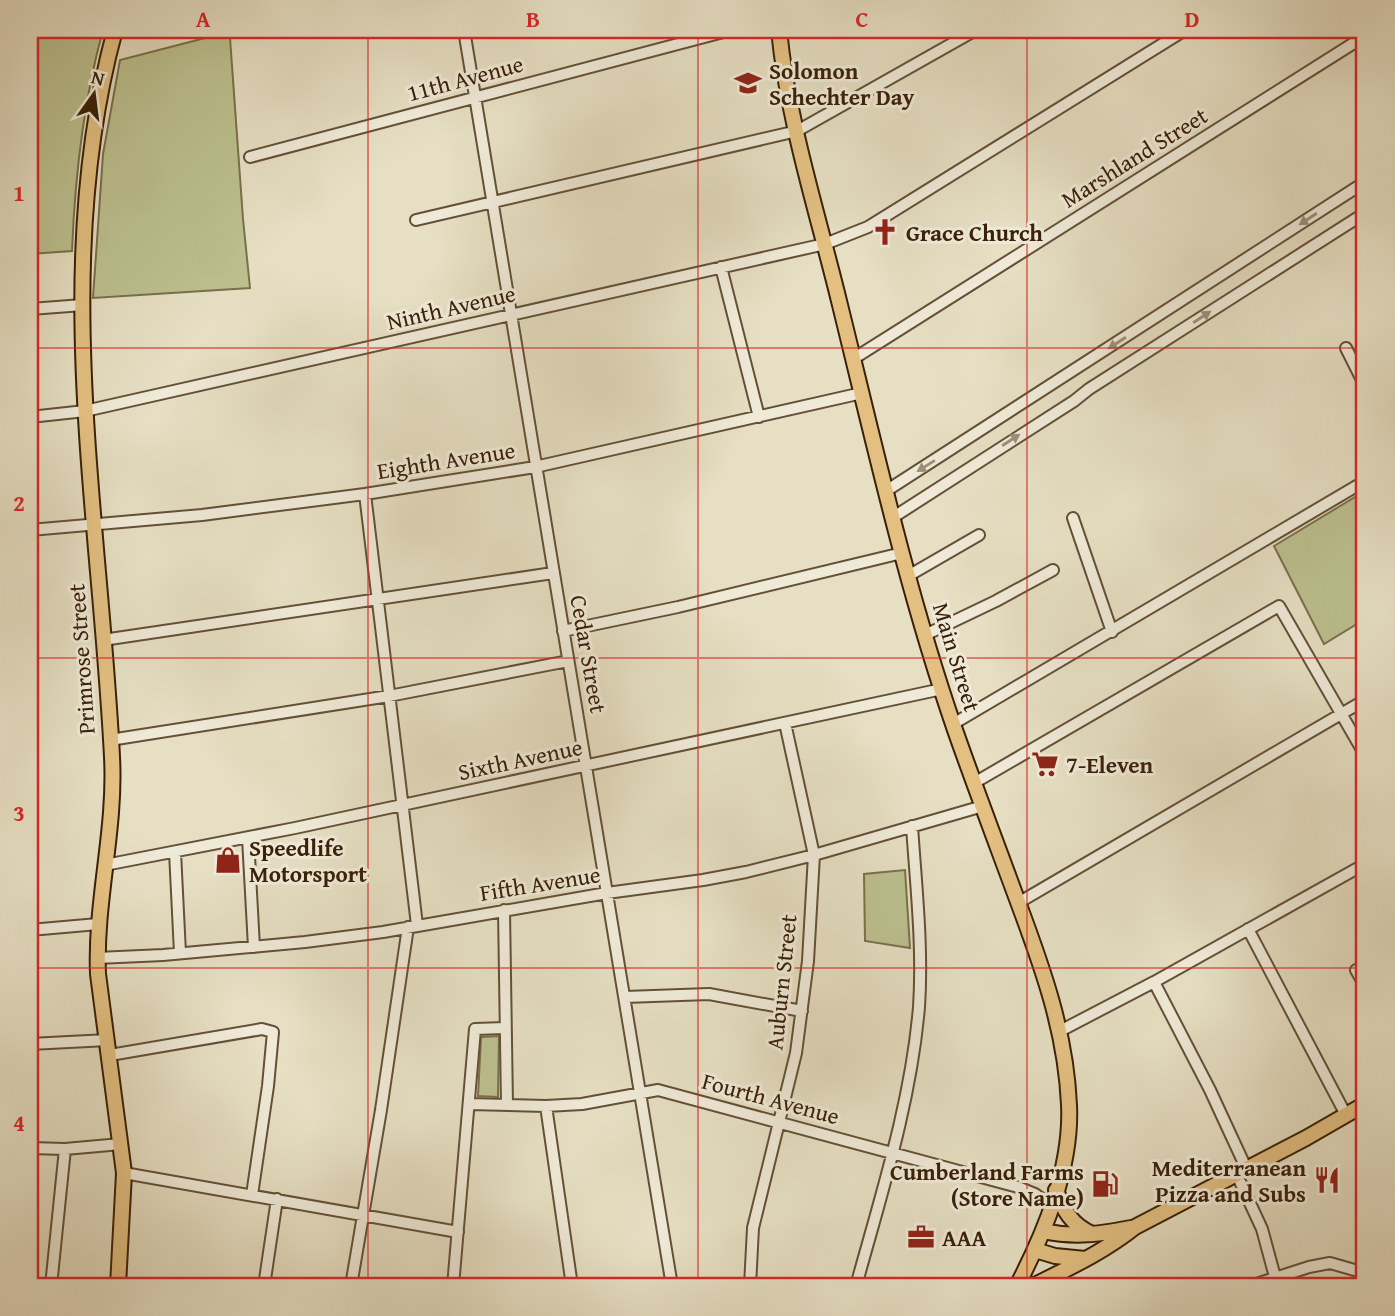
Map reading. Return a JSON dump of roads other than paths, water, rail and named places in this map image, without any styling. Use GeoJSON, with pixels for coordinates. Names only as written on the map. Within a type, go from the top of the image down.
{"type":"FeatureCollection","features":[{"type":"Feature","properties":{"kind":"main road","name":"Primrose Street"},"geometry":{"type":"LineString","coordinates":[[115,30],[91,150],[83,246],[83,305],[85,411],[112,790],[97,958],[124,1174],[118,1286]]}},
{"type":"Feature","properties":{"kind":"main road","name":"Main Street"},"geometry":{"type":"LineString","coordinates":[[779,30],[797,131],[908,576],[953,724],[1044,972],[1060,1031],[1070,1115],[1052,1206],[1017,1286]]}},
{"type":"Feature","properties":{"kind":"main road"},"geometry":{"type":"LineString","coordinates":[[1028,1286],[1086,1259],[1135,1227],[1365,1104]]}},
{"type":"Feature","properties":{"kind":"main road"},"geometry":{"type":"LineString","coordinates":[[1056,1190],[1068,1218],[1077,1228],[1093,1235]]}},
{"type":"Feature","properties":{"kind":"main road"},"geometry":{"type":"LineString","coordinates":[[1043,1231],[1069,1236],[1093,1235],[1135,1227]]}},
{"type":"Feature","properties":{"kind":"main road"},"geometry":{"type":"LineString","coordinates":[[1035,1250],[1055,1256],[1086,1259]]}},
{"type":"Feature","properties":{"kind":"street","name":"Cedar Street"},"geometry":{"type":"LineString","coordinates":[[464,30],[672,1286]]}},
{"type":"Feature","properties":{"kind":"street","name":"11th Avenue"},"geometry":{"type":"LineString","coordinates":[[250,157],[731,30]]}},
{"type":"Feature","properties":{"kind":"street"},"geometry":{"type":"LineString","coordinates":[[416,220],[797,131],[976,30]]}},
{"type":"Feature","properties":{"kind":"street","name":"Ninth Avenue"},"geometry":{"type":"LineString","coordinates":[[30,417],[85,411],[825,244],[868,228],[1185,30]]}},
{"type":"Feature","properties":{"kind":"street","name":"Marshland Street"},"geometry":{"type":"LineString","coordinates":[[853,359],[1365,36]]}},
{"type":"Feature","properties":{"kind":"street"},"geometry":{"type":"LineString","coordinates":[[886,491],[1365,182]]}},
{"type":"Feature","properties":{"kind":"street"},"geometry":{"type":"LineString","coordinates":[[892,518],[1365,213]]}},
{"type":"Feature","properties":{"kind":"street"},"geometry":{"type":"LineString","coordinates":[[721,267],[759,417]]}},
{"type":"Feature","properties":{"kind":"street"},"geometry":{"type":"LineString","coordinates":[[1234,267],[1247,288]]}},
{"type":"Feature","properties":{"kind":"street"},"geometry":{"type":"LineString","coordinates":[[30,309],[83,305]]}},
{"type":"Feature","properties":{"kind":"street"},"geometry":{"type":"LineString","coordinates":[[1346,348],[1365,386]]}},
{"type":"Feature","properties":{"kind":"street"},"geometry":{"type":"LineString","coordinates":[[1077,369],[1089,389]]}},
{"type":"Feature","properties":{"kind":"street","name":"Eighth Avenue"},"geometry":{"type":"LineString","coordinates":[[30,530],[202,515],[365,494],[535,467],[862,393]]}},
{"type":"Feature","properties":{"kind":"street"},"geometry":{"type":"LineString","coordinates":[[953,724],[1365,481]]}},
{"type":"Feature","properties":{"kind":"street"},"geometry":{"type":"LineString","coordinates":[[351,1286],[413,926],[403,805],[365,494]]}},
{"type":"Feature","properties":{"kind":"street"},"geometry":{"type":"LineString","coordinates":[[1073,518],[1112,632]]}},
{"type":"Feature","properties":{"kind":"street"},"geometry":{"type":"LineString","coordinates":[[908,576],[979,535]]}},
{"type":"Feature","properties":{"kind":"street"},"geometry":{"type":"LineString","coordinates":[[563,631],[678,607],[902,553]]}},
{"type":"Feature","properties":{"kind":"street"},"geometry":{"type":"LineString","coordinates":[[925,635],[1053,570]]}},
{"type":"Feature","properties":{"kind":"street"},"geometry":{"type":"LineString","coordinates":[[103,640],[553,573]]}},
{"type":"Feature","properties":{"kind":"street"},"geometry":{"type":"LineString","coordinates":[[974,783],[1279,606],[1365,755]]}},
{"type":"Feature","properties":{"kind":"street"},"geometry":{"type":"LineString","coordinates":[[110,740],[389,696],[568,661]]}},
{"type":"Feature","properties":{"kind":"street","name":"Sixth Avenue"},"geometry":{"type":"LineString","coordinates":[[105,865],[586,767],[942,689]]}},
{"type":"Feature","properties":{"kind":"street"},"geometry":{"type":"LineString","coordinates":[[1018,903],[1365,700]]}},
{"type":"Feature","properties":{"kind":"street","name":"Auburn Street"},"geometry":{"type":"LineString","coordinates":[[750,1286],[753,1228],[796,1053],[808,961],[814,855],[786,723]]}},
{"type":"Feature","properties":{"kind":"street","name":"Fifth Avenue"},"geometry":{"type":"LineString","coordinates":[[97,958],[305,942],[607,893],[724,877],[814,855],[983,806]]}},
{"type":"Feature","properties":{"kind":"street"},"geometry":{"type":"LineString","coordinates":[[856,1286],[907,1090],[919,1008],[920,947],[912,826]]}},
{"type":"Feature","properties":{"kind":"street"},"geometry":{"type":"LineString","coordinates":[[248,838],[254,947]]}},
{"type":"Feature","properties":{"kind":"street"},"geometry":{"type":"LineString","coordinates":[[175,852],[180,953]]}},
{"type":"Feature","properties":{"kind":"street"},"geometry":{"type":"LineString","coordinates":[[1060,1031],[1154,982],[1365,864]]}},
{"type":"Feature","properties":{"kind":"street"},"geometry":{"type":"LineString","coordinates":[[504,910],[507,1105]]}},
{"type":"Feature","properties":{"kind":"street"},"geometry":{"type":"LineString","coordinates":[[30,930],[98,924]]}},
{"type":"Feature","properties":{"kind":"street"},"geometry":{"type":"LineString","coordinates":[[1248,929],[1346,1115]]}},
{"type":"Feature","properties":{"kind":"street"},"geometry":{"type":"LineString","coordinates":[[1356,970],[1365,986]]}},
{"type":"Feature","properties":{"kind":"street"},"geometry":{"type":"LineString","coordinates":[[1154,982],[1210,1090],[1242,1172],[1275,1277]]}},
{"type":"Feature","properties":{"kind":"street"},"geometry":{"type":"LineString","coordinates":[[625,997],[709,994],[802,1011]]}},
{"type":"Feature","properties":{"kind":"street"},"geometry":{"type":"LineString","coordinates":[[453,1286],[475,1029],[505,1028]]}},
{"type":"Feature","properties":{"kind":"street"},"geometry":{"type":"LineString","coordinates":[[30,1044],[109,1047],[262,1029],[273,1032],[252,1195]]}},
{"type":"Feature","properties":{"kind":"street","name":"Fourth Avenue"},"geometry":{"type":"LineString","coordinates":[[469,1104],[582,1104],[658,1090],[1018,1187],[1052,1206]]}},
{"type":"Feature","properties":{"kind":"street"},"geometry":{"type":"LineString","coordinates":[[546,1106],[572,1286]]}},
{"type":"Feature","properties":{"kind":"street"},"geometry":{"type":"LineString","coordinates":[[30,1148],[65,1149],[121,1144]]}},
{"type":"Feature","properties":{"kind":"street"},"geometry":{"type":"LineString","coordinates":[[51,1286],[65,1149]]}},
{"type":"Feature","properties":{"kind":"street"},"geometry":{"type":"LineString","coordinates":[[124,1174],[458,1232]]}},
{"type":"Feature","properties":{"kind":"street"},"geometry":{"type":"LineString","coordinates":[[264,1286],[277,1199]]}},
{"type":"Feature","properties":{"kind":"street"},"geometry":{"type":"LineString","coordinates":[[1250,1286],[1330,1263],[1365,1273]]}},
{"type":"Feature","properties":{"kind":"place","name":"Solomon Schechter Day"},"geometry":{"type":"Point","coordinates":[748,83]}},
{"type":"Feature","properties":{"kind":"place","name":"Grace Church"},"geometry":{"type":"Point","coordinates":[885,232]}},
{"type":"Feature","properties":{"kind":"place","name":"7-Eleven"},"geometry":{"type":"Point","coordinates":[1045,764]}},
{"type":"Feature","properties":{"kind":"place","name":"Speedlife Motorsport"},"geometry":{"type":"Point","coordinates":[228,860]}},
{"type":"Feature","properties":{"kind":"place","name":"Mediterranean Pizza and Subs"},"geometry":{"type":"Point","coordinates":[1327,1180]}},
{"type":"Feature","properties":{"kind":"place","name":"Cumberland Farms (Store Name)"},"geometry":{"type":"Point","coordinates":[1105,1184]}},
{"type":"Feature","properties":{"kind":"place","name":"AAA"},"geometry":{"type":"Point","coordinates":[921,1237]}}]}
